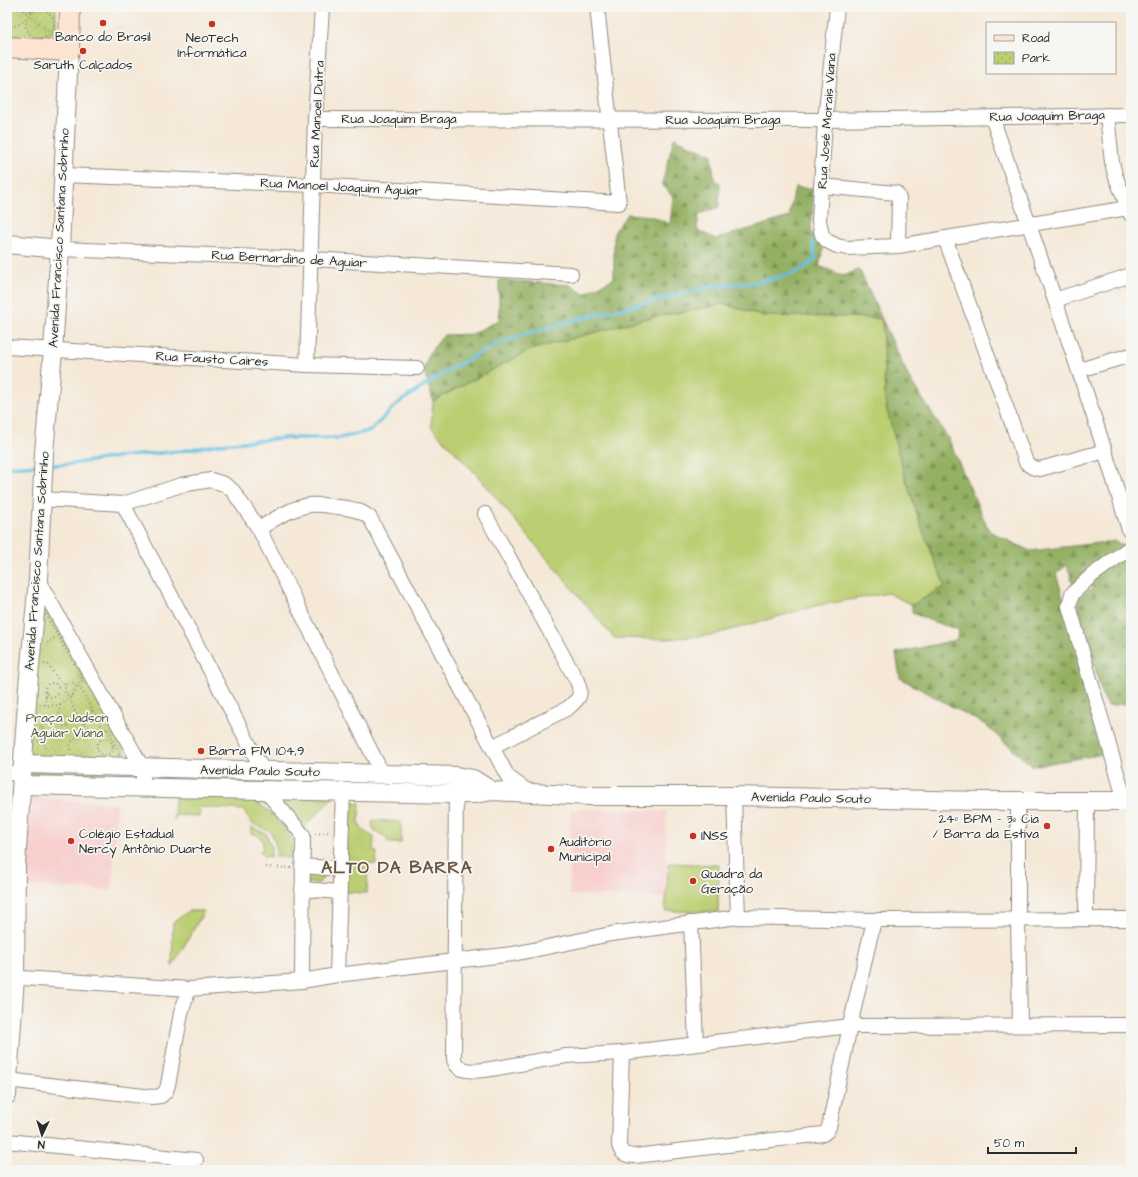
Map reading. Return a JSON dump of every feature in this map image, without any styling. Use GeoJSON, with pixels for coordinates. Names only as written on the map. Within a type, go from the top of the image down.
{"type":"FeatureCollection","features":[{"type":"Feature","properties":{"kind":"main road"},"geometry":{"type":"LineString","coordinates":[[7,47],[69,51],[70,7]]}},
{"type":"Feature","properties":{"kind":"street","name":"Rua Manoel Dutra"},"geometry":{"type":"LineString","coordinates":[[307,365],[312,259],[315,119],[322,7]]}},
{"type":"Feature","properties":{"kind":"street"},"geometry":{"type":"LineString","coordinates":[[597,7],[610,119]]}},
{"type":"Feature","properties":{"kind":"street","name":"Rua José Morais Viana"},"geometry":{"type":"LineString","coordinates":[[837,7],[825,120],[819,221],[822,235],[827,241],[837,246],[847,248],[898,246]]}},
{"type":"Feature","properties":{"kind":"street","name":"Avenida Francisco Santana Sobrinho"},"geometry":{"type":"LineString","coordinates":[[8,1085],[11,978],[11,864],[38,580],[42,479],[60,249],[69,51]]}},
{"type":"Feature","properties":{"kind":"street"},"geometry":{"type":"LineString","coordinates":[[822,186],[896,193],[899,199],[898,246],[1029,224],[1130,212],[1112,162],[1107,115]]}},
{"type":"Feature","properties":{"kind":"street","name":"Rua Joaquim Braga"},"geometry":{"type":"LineString","coordinates":[[315,119],[825,120],[1131,115]]}},
{"type":"Feature","properties":{"kind":"street"},"geometry":{"type":"LineString","coordinates":[[992,118],[1079,370],[1131,533]]}},
{"type":"Feature","properties":{"kind":"street","name":"Rua Manoel Joaquim Aguiar"},"geometry":{"type":"LineString","coordinates":[[64,176],[313,185],[619,203],[610,119]]}},
{"type":"Feature","properties":{"kind":"street"},"geometry":{"type":"LineString","coordinates":[[945,238],[1026,462],[1029,466],[1040,468],[1106,451]]}},
{"type":"Feature","properties":{"kind":"street","name":"Rua Bernardino de Aguiar"},"geometry":{"type":"LineString","coordinates":[[7,244],[60,249],[312,259],[571,274]]}},
{"type":"Feature","properties":{"kind":"street"},"geometry":{"type":"LineString","coordinates":[[1055,300],[1131,275]]}},
{"type":"Feature","properties":{"kind":"street","name":"Rua Fausto Caires"},"geometry":{"type":"LineString","coordinates":[[7,347],[307,365],[417,368]]}},
{"type":"Feature","properties":{"kind":"street"},"geometry":{"type":"LineString","coordinates":[[1079,370],[1131,355]]}},
{"type":"Feature","properties":{"kind":"street"},"geometry":{"type":"LineString","coordinates":[[42,499],[123,504],[180,484],[211,480],[218,482],[233,492],[259,529],[382,773]]}},
{"type":"Feature","properties":{"kind":"street"},"geometry":{"type":"LineString","coordinates":[[123,504],[263,771]]}},
{"type":"Feature","properties":{"kind":"street"},"geometry":{"type":"LineString","coordinates":[[259,529],[280,516],[310,505],[355,510],[366,514],[370,518],[508,777],[529,792]]}},
{"type":"Feature","properties":{"kind":"street"},"geometry":{"type":"LineString","coordinates":[[485,514],[577,681],[580,692],[580,697],[568,708],[492,747]]}},
{"type":"Feature","properties":{"kind":"street"},"geometry":{"type":"LineString","coordinates":[[1128,801],[1069,606],[1072,594],[1091,576],[1131,547]]}},
{"type":"Feature","properties":{"kind":"street"},"geometry":{"type":"LineString","coordinates":[[38,580],[142,767],[144,788]]}},
{"type":"Feature","properties":{"kind":"street","name":"Avenida Paulo Souto"},"geometry":{"type":"LineString","coordinates":[[19,774],[142,767],[382,773],[456,776],[473,779],[492,791]]}},
{"type":"Feature","properties":{"kind":"street","name":"Avenida Paulo Souto"},"geometry":{"type":"LineString","coordinates":[[19,774],[144,788],[455,794],[473,794],[492,791],[590,796],[734,796],[1018,801],[1128,801]]}},
{"type":"Feature","properties":{"kind":"street"},"geometry":{"type":"LineString","coordinates":[[456,776],[454,1059],[460,1068],[474,1071],[566,1056],[622,1053],[696,1043],[850,1026],[1131,1025]]}},
{"type":"Feature","properties":{"kind":"street"},"geometry":{"type":"LineString","coordinates":[[265,790],[303,835],[302,981]]}},
{"type":"Feature","properties":{"kind":"street"},"geometry":{"type":"LineString","coordinates":[[337,974],[343,792]]}},
{"type":"Feature","properties":{"kind":"street"},"geometry":{"type":"LineString","coordinates":[[734,796],[738,917]]}},
{"type":"Feature","properties":{"kind":"street"},"geometry":{"type":"LineString","coordinates":[[1018,801],[1020,1025]]}},
{"type":"Feature","properties":{"kind":"street"},"geometry":{"type":"LineString","coordinates":[[1086,919],[1087,801]]}},
{"type":"Feature","properties":{"kind":"street"},"geometry":{"type":"LineString","coordinates":[[302,867],[340,869]]}},
{"type":"Feature","properties":{"kind":"street"},"geometry":{"type":"LineString","coordinates":[[302,889],[339,892]]}},
{"type":"Feature","properties":{"kind":"street"},"geometry":{"type":"LineString","coordinates":[[11,978],[189,989],[302,981],[337,974],[513,954],[611,934],[738,917],[874,920],[1131,919]]}},
{"type":"Feature","properties":{"kind":"street"},"geometry":{"type":"LineString","coordinates":[[622,1053],[619,1145],[620,1149],[625,1154],[635,1156],[818,1135],[827,1131],[874,920]]}},
{"type":"Feature","properties":{"kind":"street"},"geometry":{"type":"LineString","coordinates":[[692,923],[696,1043]]}},
{"type":"Feature","properties":{"kind":"street"},"geometry":{"type":"LineString","coordinates":[[8,1085],[152,1097],[161,1096],[166,1091],[168,1085],[181,1013],[189,989]]}},
{"type":"Feature","properties":{"kind":"street"},"geometry":{"type":"LineString","coordinates":[[7,1141],[196,1160]]}},
{"type":"Feature","properties":{"kind":"path"},"geometry":{"type":"LineString","coordinates":[[7,9],[15,7]]}},
{"type":"Feature","properties":{"kind":"path"},"geometry":{"type":"LineString","coordinates":[[20,7],[51,34]]}},
{"type":"Feature","properties":{"kind":"path"},"geometry":{"type":"LineString","coordinates":[[7,26],[12,27],[20,24],[29,15],[40,10],[47,12],[52,16],[54,25],[51,34],[43,38],[34,37],[27,30],[26,26],[29,15],[33,7]]}},
{"type":"Feature","properties":{"kind":"path"},"geometry":{"type":"LineString","coordinates":[[47,7],[47,12]]}},
{"type":"Feature","properties":{"kind":"path"},"geometry":{"type":"LineString","coordinates":[[34,701],[44,705],[60,704],[70,699],[78,685],[83,680],[40,604],[30,756],[116,759],[120,753],[107,728],[104,730],[78,685],[72,682],[66,684]]}},
{"type":"Feature","properties":{"kind":"path"},"geometry":{"type":"LineString","coordinates":[[36,662],[48,666],[58,679],[66,684]]}},
{"type":"Feature","properties":{"kind":"path"},"geometry":{"type":"LineString","coordinates":[[66,684],[64,688],[65,693],[73,695]]}},
{"type":"Feature","properties":{"kind":"path"},"geometry":{"type":"LineString","coordinates":[[44,705],[46,691],[48,685],[56,685],[59,690],[56,696],[52,697],[48,695],[46,691]]}},
{"type":"Feature","properties":{"kind":"path"},"geometry":{"type":"LineString","coordinates":[[70,699],[76,714],[84,717]]}},
{"type":"Feature","properties":{"kind":"path"},"geometry":{"type":"LineString","coordinates":[[40,726],[48,722],[66,727],[69,724],[67,719],[63,718],[59,713],[60,704]]}},
{"type":"Feature","properties":{"kind":"path"},"geometry":{"type":"LineString","coordinates":[[70,750],[71,743],[74,738],[84,732],[82,721],[84,717],[93,710]]}},
{"type":"Feature","properties":{"kind":"path"},"geometry":{"type":"LineString","coordinates":[[61,725],[60,722],[63,718]]}},
{"type":"Feature","properties":{"kind":"path"},"geometry":{"type":"LineString","coordinates":[[105,739],[112,742],[113,750],[109,754],[104,755],[98,751],[97,745],[100,741],[105,739]]}},
{"type":"Feature","properties":{"kind":"path"},"geometry":{"type":"LineString","coordinates":[[42,740],[50,757]]}},
{"type":"Feature","properties":{"kind":"path"},"geometry":{"type":"LineString","coordinates":[[303,835],[342,830]]}},
{"type":"Feature","properties":{"kind":"path"},"geometry":{"type":"LineString","coordinates":[[266,867],[302,867]]}},
{"type":"Feature","properties":{"kind":"shaded area","name":"Colégio Estadual Nercy Antônio Duarte"},"geometry":{"type":"Polygon","coordinates":[[[30,798],[117,804],[112,891],[25,886],[30,798]]]}},
{"type":"Feature","properties":{"kind":"shaded area"},"geometry":{"type":"Polygon","coordinates":[[[570,809],[666,811],[666,863],[719,865],[718,912],[665,911],[665,897],[569,895],[570,809]]]}},
{"type":"Feature","properties":{"kind":"green space"},"geometry":{"type":"Polygon","coordinates":[[[7,7],[56,7],[56,28],[49,38],[44,41],[7,40],[7,7]]]}},
{"type":"Feature","properties":{"kind":"green space"},"geometry":{"type":"Polygon","coordinates":[[[674,138],[712,155],[714,180],[720,183],[719,207],[699,214],[697,230],[716,239],[789,217],[795,187],[814,189],[811,231],[824,246],[819,266],[844,276],[859,269],[882,319],[764,316],[724,304],[644,319],[530,350],[433,401],[424,370],[429,353],[444,335],[472,334],[499,320],[499,280],[570,285],[584,294],[614,278],[614,233],[627,214],[651,216],[670,224],[673,197],[662,184],[674,138]]]}},
{"type":"Feature","properties":{"kind":"green space"},"geometry":{"type":"Polygon","coordinates":[[[724,304],[764,316],[882,319],[885,402],[902,467],[922,529],[945,586],[912,605],[888,593],[815,606],[713,635],[669,639],[614,638],[476,474],[431,427],[433,401],[530,350],[640,320],[724,304]]]}},
{"type":"Feature","properties":{"kind":"green space"},"geometry":{"type":"Polygon","coordinates":[[[882,319],[909,378],[948,438],[989,531],[1030,551],[1115,541],[1131,550],[1131,703],[1108,706],[1102,694],[1077,601],[1081,595],[1095,586],[1074,587],[1067,565],[1056,574],[1110,753],[1032,766],[984,724],[900,678],[896,653],[956,640],[959,630],[912,613],[912,605],[945,586],[922,529],[902,467],[885,402],[882,319]]]}},
{"type":"Feature","properties":{"kind":"green space","name":"Praça Jadson Aguiar Viana"},"geometry":{"type":"Polygon","coordinates":[[[42,600],[127,755],[124,761],[26,761],[42,600]]]}},
{"type":"Feature","properties":{"kind":"green space"},"geometry":{"type":"Polygon","coordinates":[[[30,771],[132,775],[132,781],[30,781],[30,771]]]}},
{"type":"Feature","properties":{"kind":"green space"},"geometry":{"type":"Polygon","coordinates":[[[175,796],[249,798],[262,806],[275,817],[292,839],[291,858],[276,857],[276,846],[271,832],[251,823],[244,810],[200,807],[199,816],[175,815],[174,820],[175,796]]]}},
{"type":"Feature","properties":{"kind":"green space"},"geometry":{"type":"Polygon","coordinates":[[[274,796],[333,797],[303,829],[274,796]]]}},
{"type":"Feature","properties":{"kind":"green space"},"geometry":{"type":"Polygon","coordinates":[[[347,801],[360,803],[359,820],[361,827],[364,831],[374,837],[373,851],[377,852],[376,864],[368,864],[367,893],[345,892],[347,801]]]}},
{"type":"Feature","properties":{"kind":"green space"},"geometry":{"type":"Polygon","coordinates":[[[373,820],[401,822],[401,843],[388,843],[387,838],[375,832],[372,826],[373,820]]]}},
{"type":"Feature","properties":{"kind":"green space"},"geometry":{"type":"Polygon","coordinates":[[[251,827],[266,834],[271,846],[271,857],[263,856],[260,852],[263,848],[263,841],[258,835],[251,834],[251,827]]]}},
{"type":"Feature","properties":{"kind":"green space","name":"Quadra da Geração"},"geometry":{"type":"Polygon","coordinates":[[[669,863],[719,865],[718,912],[665,911],[669,863]]]}},
{"type":"Feature","properties":{"kind":"green space"},"geometry":{"type":"Polygon","coordinates":[[[305,873],[320,873],[323,878],[319,883],[307,883],[305,873]]]}},
{"type":"Feature","properties":{"kind":"green space"},"geometry":{"type":"Polygon","coordinates":[[[188,911],[204,911],[172,967],[173,923],[188,911]]]}},
{"type":"Feature","properties":{"kind":"waterway"},"geometry":{"type":"LineString","coordinates":[[49,465],[71,464],[117,457],[181,451],[221,444],[285,438],[339,438],[370,431],[397,404],[445,372],[500,342],[575,320],[713,286],[755,283],[794,273],[815,260],[813,241]]}},
{"type":"Feature","properties":{"kind":"waterway"},"geometry":{"type":"LineString","coordinates":[[7,467],[38,465]]}},
{"type":"Feature","properties":{"kind":"place","name":"Banco do Brasil"},"geometry":{"type":"Point","coordinates":[103,23]}},
{"type":"Feature","properties":{"kind":"place","name":"NeoTech Informática"},"geometry":{"type":"Point","coordinates":[212,24]}},
{"type":"Feature","properties":{"kind":"place","name":"Saruth Calçados"},"geometry":{"type":"Point","coordinates":[83,51]}},
{"type":"Feature","properties":{"kind":"place","name":"Barra FM 104,9"},"geometry":{"type":"Point","coordinates":[201,751]}},
{"type":"Feature","properties":{"kind":"place","name":"24º BPM - 3ª Cia / Barra da Estiva"},"geometry":{"type":"Point","coordinates":[1047,826]}},
{"type":"Feature","properties":{"kind":"place","name":"INSS"},"geometry":{"type":"Point","coordinates":[693,836]}},
{"type":"Feature","properties":{"kind":"place","name":"Colégio Estadual Nercy Antônio Duarte"},"geometry":{"type":"Point","coordinates":[71,841]}},
{"type":"Feature","properties":{"kind":"place","name":"Auditório Municipal"},"geometry":{"type":"Point","coordinates":[551,849]}},
{"type":"Feature","properties":{"kind":"place","name":"Quadra da Geração"},"geometry":{"type":"Point","coordinates":[693,881]}},
{"type":"Feature","properties":{"kind":"district","name":"ALTO DA BARRA"},"geometry":{"type":"Point","coordinates":[397,868]}}]}
